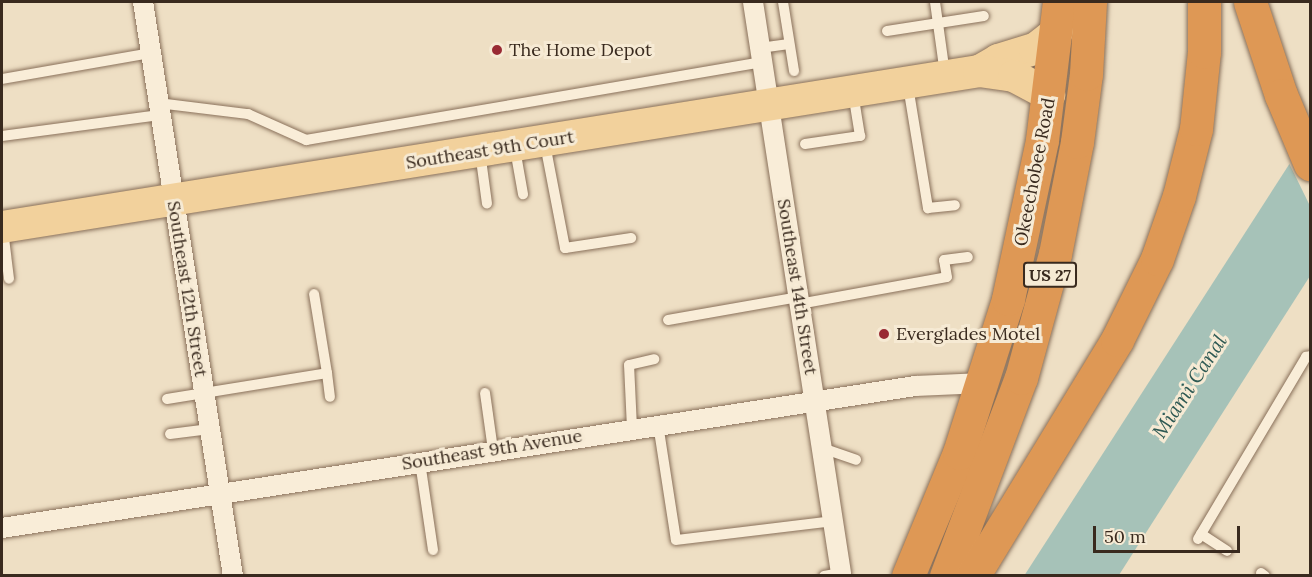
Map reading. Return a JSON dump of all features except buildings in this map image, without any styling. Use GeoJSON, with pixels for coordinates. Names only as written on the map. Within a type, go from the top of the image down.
{"type":"FeatureCollection","features":[{"type":"Feature","properties":{"kind":"highway","name":"Okeechobee Road"},"geometry":{"type":"LineString","coordinates":[[946,576],[1033,339],[1055,254],[1072,171],[1086,74],[1090,2]]}},
{"type":"Feature","properties":{"kind":"highway"},"geometry":{"type":"LineString","coordinates":[[974,576],[1131,315],[1157,259],[1179,196],[1196,129],[1204,52],[1204,2]]}},
{"type":"Feature","properties":{"kind":"highway"},"geometry":{"type":"LineString","coordinates":[[1250,2],[1265,49],[1304,151]]}},
{"type":"Feature","properties":{"kind":"highway","name":"Okeechobee Road"},"geometry":{"type":"LineString","coordinates":[[908,576],[946,487],[984,383],[1020,249],[1049,95],[1058,17]]}},
{"type":"Feature","properties":{"kind":"highway"},"geometry":{"type":"LineString","coordinates":[[1049,95],[1061,119],[1072,171]]}},
{"type":"Feature","properties":{"kind":"main road","name":"Southeast 9th Court"},"geometry":{"type":"LineString","coordinates":[[979,71],[998,60],[1035,49],[1058,17]]}},
{"type":"Feature","properties":{"kind":"main road","name":"Southeast 9th Court"},"geometry":{"type":"LineString","coordinates":[[2,227],[979,71],[1014,76],[1049,95]]}},
{"type":"Feature","properties":{"kind":"street","name":"Southeast 12th Street"},"geometry":{"type":"LineString","coordinates":[[143,2],[233,576]]}},
{"type":"Feature","properties":{"kind":"street","name":"Southeast 14th Street"},"geometry":{"type":"LineString","coordinates":[[753,2],[833,521],[832,574]]}},
{"type":"Feature","properties":{"kind":"street","name":"Southeast 9th Avenue"},"geometry":{"type":"LineString","coordinates":[[2,528],[632,428],[815,403],[915,386],[984,383]]}},
{"type":"Feature","properties":{"kind":"lane"},"geometry":{"type":"LineString","coordinates":[[783,2],[794,71]]}},
{"type":"Feature","properties":{"kind":"lane"},"geometry":{"type":"LineString","coordinates":[[934,2],[946,77]]}},
{"type":"Feature","properties":{"kind":"lane"},"geometry":{"type":"LineString","coordinates":[[887,31],[984,16]]}},
{"type":"Feature","properties":{"kind":"lane"},"geometry":{"type":"LineString","coordinates":[[2,136],[159,109],[248,114],[306,140],[761,55],[789,44]]}},
{"type":"Feature","properties":{"kind":"lane"},"geometry":{"type":"LineString","coordinates":[[2,79],[151,53]]}},
{"type":"Feature","properties":{"kind":"lane"},"geometry":{"type":"LineString","coordinates":[[908,83],[928,208],[955,205]]}},
{"type":"Feature","properties":{"kind":"lane"},"geometry":{"type":"LineString","coordinates":[[805,144],[860,136],[853,91]]}},
{"type":"Feature","properties":{"kind":"lane"},"geometry":{"type":"LineString","coordinates":[[523,194],[529,143]]}},
{"type":"Feature","properties":{"kind":"lane"},"geometry":{"type":"LineString","coordinates":[[529,143],[565,248],[631,238]]}},
{"type":"Feature","properties":{"kind":"lane"},"geometry":{"type":"LineString","coordinates":[[480,152],[487,204]]}},
{"type":"Feature","properties":{"kind":"lane"},"geometry":{"type":"LineString","coordinates":[[2,227],[9,279]]}},
{"type":"Feature","properties":{"kind":"lane"},"geometry":{"type":"LineString","coordinates":[[668,320],[947,277],[944,260],[968,257]]}},
{"type":"Feature","properties":{"kind":"lane"},"geometry":{"type":"LineString","coordinates":[[314,294],[330,397]]}},
{"type":"Feature","properties":{"kind":"lane"},"geometry":{"type":"LineString","coordinates":[[1227,550],[1199,536],[1306,357],[1311,356]]}},
{"type":"Feature","properties":{"kind":"lane"},"geometry":{"type":"LineString","coordinates":[[632,428],[629,365],[654,359]]}},
{"type":"Feature","properties":{"kind":"lane"},"geometry":{"type":"LineString","coordinates":[[167,399],[327,373]]}},
{"type":"Feature","properties":{"kind":"lane"},"geometry":{"type":"LineString","coordinates":[[485,393],[493,450]]}},
{"type":"Feature","properties":{"kind":"lane"},"geometry":{"type":"LineString","coordinates":[[658,424],[676,540],[833,521]]}},
{"type":"Feature","properties":{"kind":"lane"},"geometry":{"type":"LineString","coordinates":[[170,434],[210,429]]}},
{"type":"Feature","properties":{"kind":"lane"},"geometry":{"type":"LineString","coordinates":[[822,448],[856,460]]}},
{"type":"Feature","properties":{"kind":"lane"},"geometry":{"type":"LineString","coordinates":[[420,462],[433,550]]}},
{"type":"Feature","properties":{"kind":"water","name":"Miami Canal"},"geometry":{"type":"Polygon","coordinates":[[[1310,132],[1310,276],[1119,575],[1024,576],[1310,132]]]}},
{"type":"Feature","properties":{"kind":"pier"},"geometry":{"type":"Polygon","coordinates":[[[1310,131],[1310,206],[1288,161],[1310,131]]]}},
{"type":"Feature","properties":{"kind":"place","name":"The Home Depot"},"geometry":{"type":"Point","coordinates":[497,50]}},
{"type":"Feature","properties":{"kind":"place","name":"Everglades Motel"},"geometry":{"type":"Point","coordinates":[884,334]}}]}
